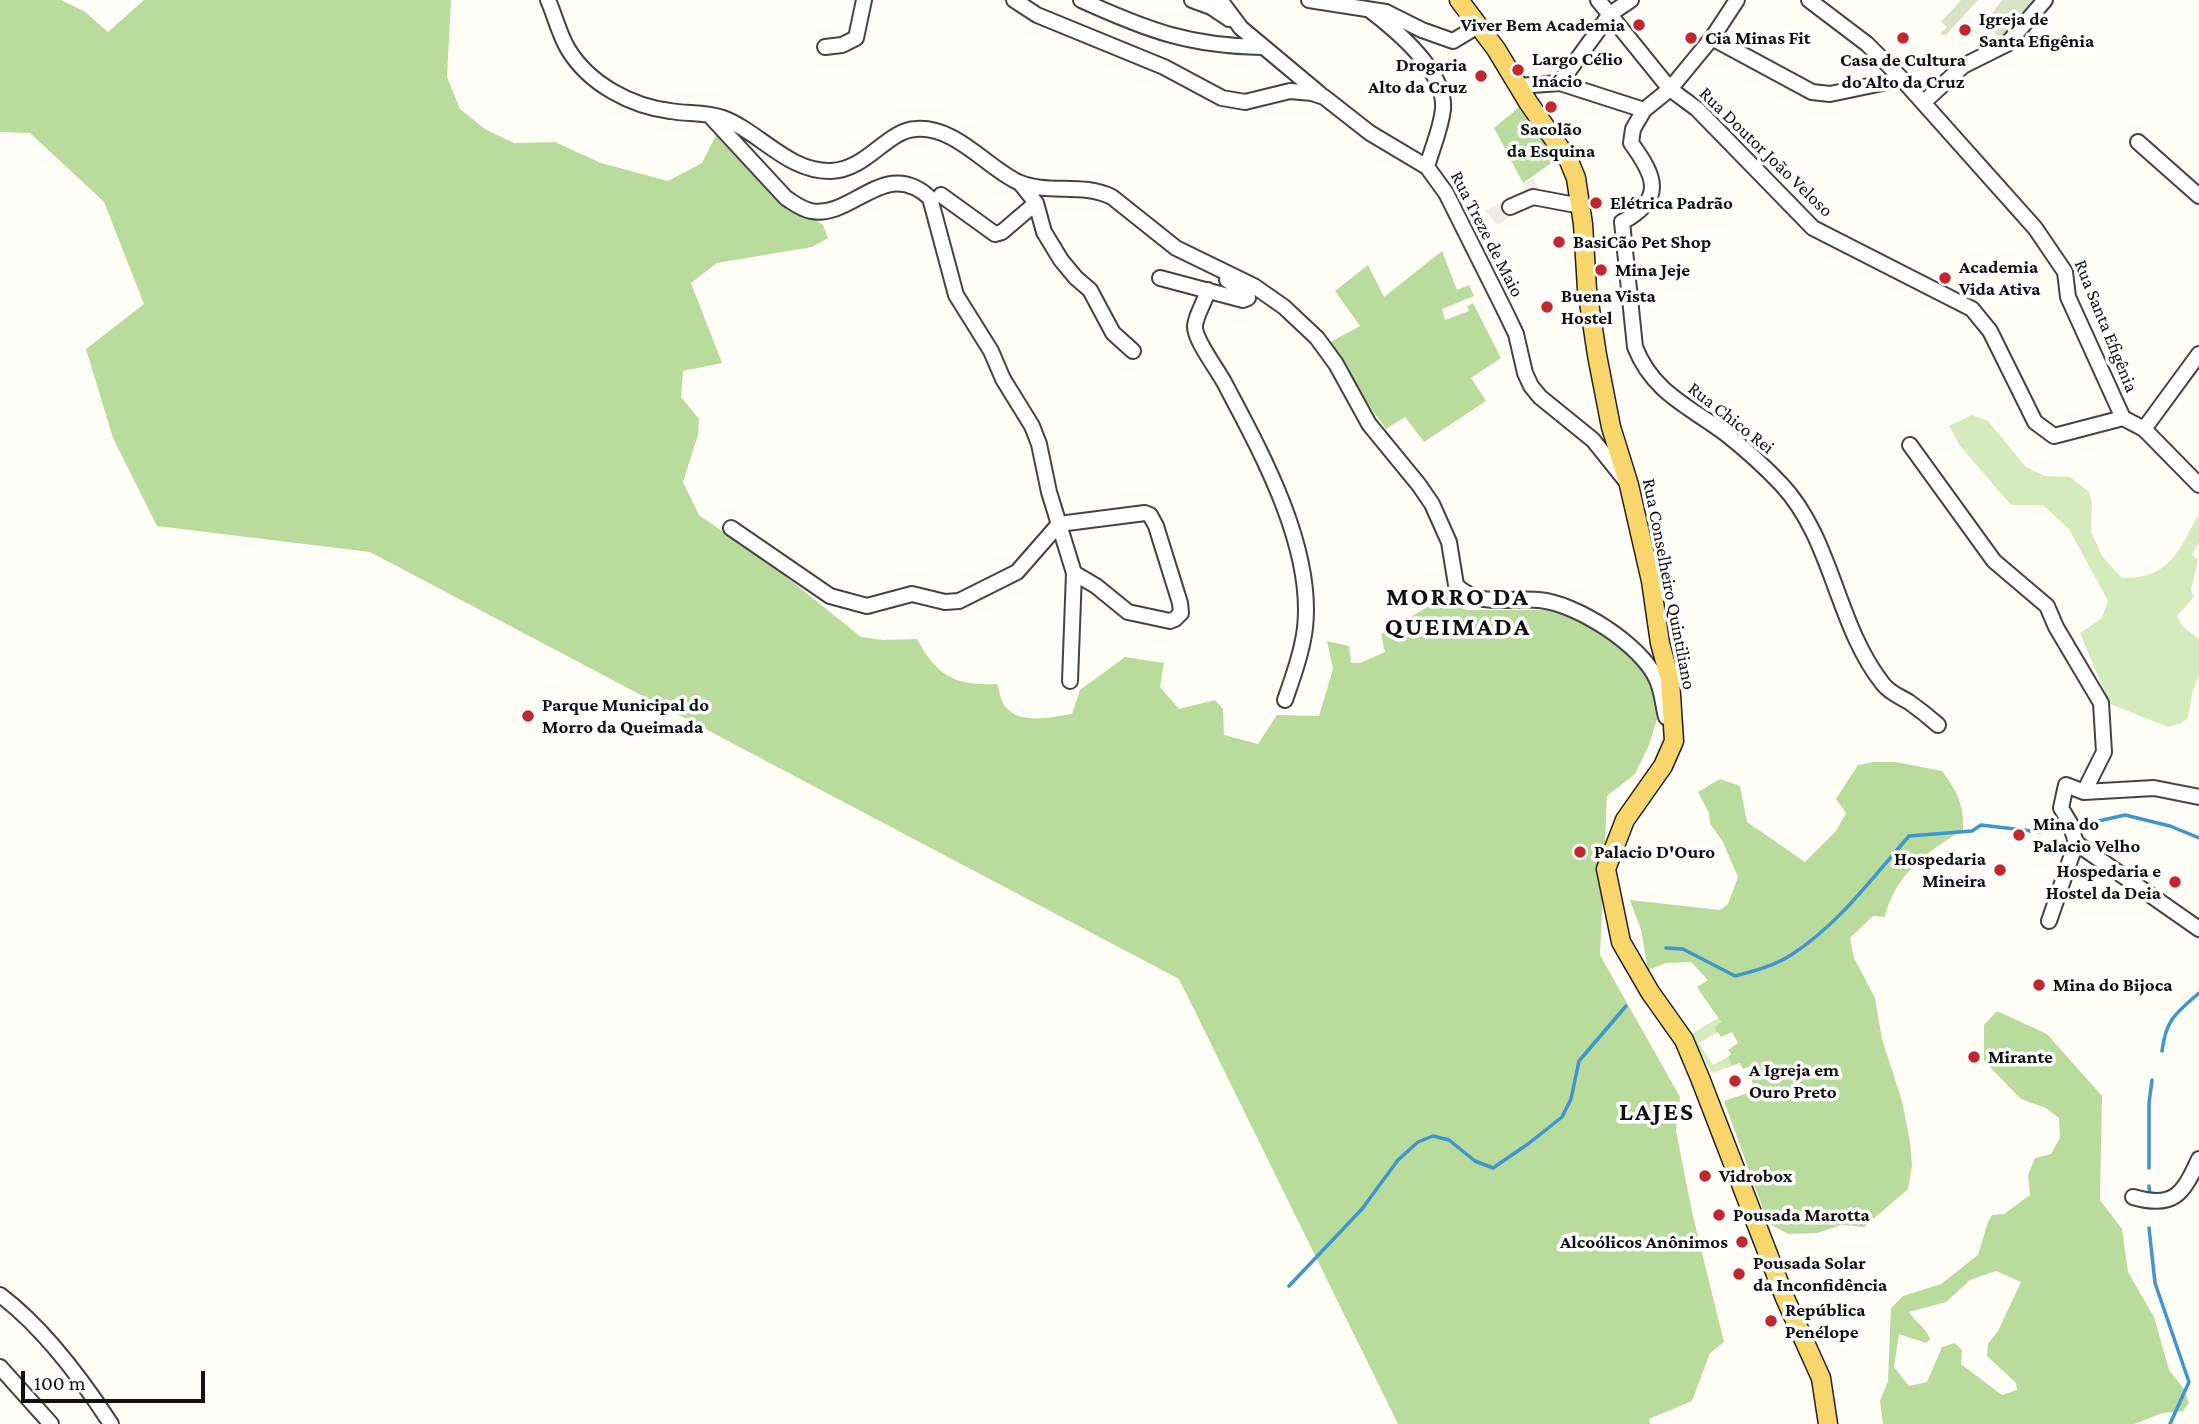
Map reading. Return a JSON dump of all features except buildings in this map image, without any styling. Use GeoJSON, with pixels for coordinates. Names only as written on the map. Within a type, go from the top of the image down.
{"type":"FeatureCollection","features":[{"type":"Feature","properties":{"kind":"main road","name":"Rua Conselheiro Quintiliano"},"geometry":{"type":"LineString","coordinates":[[1459,0],[1496,48],[1518,86],[1569,161],[1576,178],[1581,206],[1587,289],[1597,355],[1611,427],[1629,485],[1651,581],[1660,643],[1670,680],[1674,741],[1663,766],[1625,820],[1606,869],[1621,942],[1650,992],[1684,1040],[1785,1298],[1821,1378],[1828,1424]]}},
{"type":"Feature","properties":{"kind":"street"},"geometry":{"type":"LineString","coordinates":[[548,0],[569,50],[580,64],[600,83],[644,105],[668,111],[709,114],[738,126],[800,164],[831,171],[854,166],[904,131],[916,128],[930,131],[965,145],[1020,183],[1101,191],[1152,231],[1241,289],[1248,298],[1243,300],[1160,278]]}},
{"type":"Feature","properties":{"kind":"street"},"geometry":{"type":"LineString","coordinates":[[825,47],[842,45],[856,38],[864,0]]}},
{"type":"Feature","properties":{"kind":"street","name":"Rua Treze de Maio"},"geometry":{"type":"LineString","coordinates":[[1014,0],[1037,15],[1164,67],[1222,99],[1245,102],[1290,91],[1324,97],[1370,133],[1427,167],[1446,193],[1516,334],[1531,386],[1540,397],[1593,440],[1629,485]]}},
{"type":"Feature","properties":{"kind":"street"},"geometry":{"type":"LineString","coordinates":[[1081,0],[1153,31],[1181,39],[1228,46],[1262,47]]}},
{"type":"Feature","properties":{"kind":"street"},"geometry":{"type":"LineString","coordinates":[[1192,0],[1211,6],[1241,28],[1324,97]]}},
{"type":"Feature","properties":{"kind":"street"},"geometry":{"type":"LineString","coordinates":[[1220,0],[1241,28]]}},
{"type":"Feature","properties":{"kind":"street"},"geometry":{"type":"LineString","coordinates":[[1309,0],[1386,12],[1422,30],[1453,41],[1478,26]]}},
{"type":"Feature","properties":{"kind":"street"},"geometry":{"type":"LineString","coordinates":[[1598,0],[1670,89]]}},
{"type":"Feature","properties":{"kind":"street"},"geometry":{"type":"LineString","coordinates":[[1560,83],[1610,14],[1631,0]]}},
{"type":"Feature","properties":{"kind":"street"},"geometry":{"type":"LineString","coordinates":[[1518,86],[1560,83],[1644,110],[1670,89],[1712,38],[1737,0]]}},
{"type":"Feature","properties":{"kind":"street","name":"Rua Santa Efigênia"},"geometry":{"type":"LineString","coordinates":[[1809,0],[1867,44],[1902,79],[2035,228],[2065,272],[2068,297],[2123,418],[2144,429],[2199,485]]}},
{"type":"Feature","properties":{"kind":"street"},"geometry":{"type":"LineString","coordinates":[[1924,102],[1963,66],[2007,44],[2045,0]]}},
{"type":"Feature","properties":{"kind":"street"},"geometry":{"type":"LineString","coordinates":[[1371,11],[1400,33],[1428,67],[1441,91],[1443,111],[1427,167]]}},
{"type":"Feature","properties":{"kind":"street"},"geometry":{"type":"LineString","coordinates":[[1712,38],[1812,92],[1830,94],[1902,79]]}},
{"type":"Feature","properties":{"kind":"street","name":"Rua Doutor João Veloso"},"geometry":{"type":"LineString","coordinates":[[1670,89],[1697,109],[1813,228],[1972,310],[1990,331],[2035,422],[2054,436],[2123,418]]}},
{"type":"Feature","properties":{"kind":"street","name":"Rua Chico Rei"},"geometry":{"type":"LineString","coordinates":[[1644,110],[1633,129],[1631,143],[1645,162],[1654,187],[1649,201],[1636,215],[1622,222],[1633,334],[1641,364],[1667,393],[1725,433],[1783,486],[1815,537],[1855,634],[1875,674],[1892,694],[1938,725]]}},
{"type":"Feature","properties":{"kind":"street"},"geometry":{"type":"LineString","coordinates":[[709,114],[786,198],[798,207],[826,211],[893,183],[914,187],[930,198],[956,295],[986,342],[1003,379],[1040,444],[1049,492],[1074,573],[1069,651],[1070,681]]}},
{"type":"Feature","properties":{"kind":"street"},"geometry":{"type":"LineString","coordinates":[[2138,142],[2199,196]]}},
{"type":"Feature","properties":{"kind":"street"},"geometry":{"type":"LineString","coordinates":[[1020,183],[1036,204],[1044,232],[1056,252],[1070,271],[1090,290],[1113,333],[1133,351]]}},
{"type":"Feature","properties":{"kind":"street"},"geometry":{"type":"LineString","coordinates":[[941,195],[995,234],[1002,232],[1036,204]]}},
{"type":"Feature","properties":{"kind":"street"},"geometry":{"type":"LineString","coordinates":[[1510,207],[1533,197],[1581,206]]}},
{"type":"Feature","properties":{"kind":"street"},"geometry":{"type":"LineString","coordinates":[[1188,256],[1254,286],[1300,321],[1328,351],[1369,424],[1432,504],[1449,542],[1456,585],[1462,592],[1479,599],[1556,602],[1578,610],[1598,622],[1625,642],[1656,678],[1674,741]]}},
{"type":"Feature","properties":{"kind":"street"},"geometry":{"type":"LineString","coordinates":[[1208,290],[1197,319],[1196,331],[1286,510],[1303,570],[1305,629],[1285,700]]}},
{"type":"Feature","properties":{"kind":"street"},"geometry":{"type":"LineString","coordinates":[[2144,429],[2199,354]]}},
{"type":"Feature","properties":{"kind":"street"},"geometry":{"type":"LineString","coordinates":[[1910,445],[1994,561],[2047,606],[2056,627],[2101,703],[2104,752],[2084,792]]}},
{"type":"Feature","properties":{"kind":"street"},"geometry":{"type":"LineString","coordinates":[[731,528],[830,596],[867,606],[908,594],[944,602],[959,601],[1017,572],[1059,524],[1128,514],[1150,515],[1156,526],[1181,613],[1175,620],[1170,621],[1128,612],[1096,586],[1074,573]]}},
{"type":"Feature","properties":{"kind":"street"},"geometry":{"type":"LineString","coordinates":[[2049,921],[2076,843],[2070,823],[2061,808],[2066,785],[2084,792],[2154,788],[2199,797]]}},
{"type":"Feature","properties":{"kind":"street"},"geometry":{"type":"LineString","coordinates":[[2076,843],[2199,928]]}},
{"type":"Feature","properties":{"kind":"street"},"geometry":{"type":"LineString","coordinates":[[2133,1197],[2159,1203],[2177,1196],[2188,1185],[2199,1159]]}},
{"type":"Feature","properties":{"kind":"street"},"geometry":{"type":"LineString","coordinates":[[0,1295],[18,1309],[45,1338],[90,1392],[111,1424]]}},
{"type":"Feature","properties":{"kind":"street"},"geometry":{"type":"LineString","coordinates":[[0,1367],[51,1424]]}},
{"type":"Feature","properties":{"kind":"green space"},"geometry":{"type":"Polygon","coordinates":[[[0,0],[61,0],[84,11],[108,32],[144,0],[451,0],[447,77],[460,109],[485,129],[514,143],[555,142],[601,163],[668,181],[702,163],[716,135],[743,164],[823,225],[828,238],[812,247],[717,263],[691,283],[722,363],[683,371],[681,397],[699,419],[698,435],[683,482],[699,515],[784,575],[861,637],[883,640],[917,639],[932,662],[949,676],[970,683],[997,684],[1004,705],[1018,716],[1046,718],[1072,714],[1080,690],[1125,657],[1164,663],[1160,687],[1179,709],[1215,700],[1223,709],[1224,735],[1258,744],[1277,715],[1319,716],[1333,669],[1327,641],[1349,646],[1351,663],[1360,663],[1385,652],[1381,634],[1446,596],[1466,610],[1553,610],[1581,617],[1632,656],[1653,684],[1658,716],[1649,745],[1635,774],[1607,796],[1600,955],[1680,1097],[1676,1130],[1692,1212],[1724,1342],[1710,1353],[1692,1401],[1649,1419],[1650,1424],[1398,1424],[1179,979],[370,552],[157,526],[113,438],[86,349],[144,304],[104,202],[30,133],[0,132],[0,0]]]}},
{"type":"Feature","properties":{"kind":"green space"},"geometry":{"type":"Polygon","coordinates":[[[1961,0],[1978,0],[1946,35],[1940,34],[1947,27],[1941,22],[1961,0]]]}},
{"type":"Feature","properties":{"kind":"green space"},"geometry":{"type":"Polygon","coordinates":[[[2002,0],[2041,0],[2002,40],[1985,23],[2002,0]]]}},
{"type":"Feature","properties":{"kind":"green space"},"geometry":{"type":"Polygon","coordinates":[[[1522,105],[1557,159],[1523,183],[1494,128],[1522,105]]]}},
{"type":"Feature","properties":{"kind":"green space"},"geometry":{"type":"Polygon","coordinates":[[[1442,251],[1457,290],[1469,285],[1474,296],[1442,309],[1445,320],[1469,311],[1467,306],[1473,303],[1501,358],[1471,378],[1486,401],[1424,442],[1405,417],[1386,429],[1330,342],[1360,326],[1335,291],[1368,265],[1384,297],[1442,251]]]}},
{"type":"Feature","properties":{"kind":"green space"},"geometry":{"type":"Polygon","coordinates":[[[1972,415],[1988,421],[2026,467],[2045,476],[2070,477],[2089,492],[2092,502],[2091,531],[2102,556],[2122,578],[2139,577],[2162,568],[2178,550],[2199,514],[2199,543],[2192,554],[2198,560],[2191,590],[2194,597],[2177,616],[2183,627],[2199,639],[2199,675],[2188,718],[2181,723],[2168,727],[2110,704],[2080,633],[2101,619],[2108,601],[2069,529],[2043,505],[2011,505],[1960,446],[1949,426],[1972,415]]]}},
{"type":"Feature","properties":{"kind":"green space"},"geometry":{"type":"Polygon","coordinates":[[[1896,762],[1942,771],[1958,799],[1963,821],[1963,830],[1925,856],[1904,877],[1885,917],[1873,916],[1850,938],[1854,958],[1875,998],[1882,1039],[1902,1101],[1912,1166],[1908,1189],[1864,1227],[1841,1225],[1817,1233],[1788,1234],[1768,1223],[1724,1101],[1754,1091],[1749,1067],[1743,1069],[1740,1063],[1732,1066],[1728,1057],[1731,1054],[1728,1050],[1738,1043],[1732,1032],[1721,1037],[1716,1033],[1715,1027],[1721,1022],[1697,987],[1708,980],[1691,962],[1666,963],[1648,970],[1641,930],[1630,900],[1720,910],[1728,904],[1738,877],[1722,840],[1710,824],[1709,813],[1698,792],[1720,779],[1740,786],[1747,822],[1805,862],[1836,831],[1846,813],[1836,799],[1858,765],[1896,762]]]}},
{"type":"Feature","properties":{"kind":"green space"},"geometry":{"type":"Polygon","coordinates":[[[1997,1011],[2047,1034],[2102,1096],[2100,1200],[2122,1229],[2128,1272],[2154,1317],[2169,1370],[2184,1389],[2189,1403],[2183,1411],[2163,1413],[2134,1424],[1883,1424],[1880,1401],[1888,1381],[1891,1308],[1903,1296],[1941,1284],[1978,1255],[1992,1215],[2004,1214],[2030,1195],[2028,1175],[2035,1158],[2051,1154],[2060,1138],[2059,1118],[2046,1108],[2021,1099],[1984,1061],[1984,1025],[1997,1011]],[[1996,1271],[1970,1280],[1946,1302],[1909,1312],[1930,1339],[1926,1343],[1899,1334],[1894,1367],[1909,1386],[1927,1382],[1942,1347],[1955,1343],[1962,1350],[1961,1364],[2002,1395],[2017,1390],[2016,1383],[1987,1356],[1988,1344],[1998,1331],[2021,1282],[1996,1271]]]}},
{"type":"Feature","properties":{"kind":"green space"},"geometry":{"type":"Polygon","coordinates":[[[1718,1018],[1721,1023],[1715,1027],[1716,1033],[1699,1043],[1713,1065],[1728,1057],[1732,1066],[1712,1073],[1690,1035],[1718,1018]]]}},
{"type":"Feature","properties":{"kind":"shaded area"},"geometry":{"type":"Polygon","coordinates":[[[1533,178],[1542,195],[1498,225],[1485,211],[1525,189],[1523,184],[1533,178]]]}},
{"type":"Feature","properties":{"kind":"waterway"},"geometry":{"type":"LineString","coordinates":[[2079,833],[2094,822],[2125,815],[2170,826],[2199,838]]}},
{"type":"Feature","properties":{"kind":"waterway"},"geometry":{"type":"LineString","coordinates":[[1666,948],[1683,949],[1735,976],[1757,970],[1791,955],[1824,930],[1854,900],[1909,836],[1972,831],[1981,825],[2040,832],[2053,828],[2068,830]]}},
{"type":"Feature","properties":{"kind":"waterway"},"geometry":{"type":"LineString","coordinates":[[2162,1051],[2169,1024],[2199,993]]}},
{"type":"Feature","properties":{"kind":"waterway"},"geometry":{"type":"LineString","coordinates":[[1289,1286],[1362,1209],[1398,1160],[1418,1142],[1433,1136],[1449,1140],[1475,1161],[1493,1168],[1562,1117],[1571,1099],[1579,1061],[1626,1006]]}},
{"type":"Feature","properties":{"kind":"waterway"},"geometry":{"type":"LineString","coordinates":[[2149,1168],[2149,1103],[2152,1080]]}},
{"type":"Feature","properties":{"kind":"waterway"},"geometry":{"type":"LineString","coordinates":[[2149,1186],[2150,1196]]}},
{"type":"Feature","properties":{"kind":"waterway"},"geometry":{"type":"LineString","coordinates":[[2149,1228],[2155,1283],[2189,1382],[2170,1424]]}},
{"type":"Feature","properties":{"kind":"place","name":"Viver Bem Academia"},"geometry":{"type":"Point","coordinates":[1639,25]}},
{"type":"Feature","properties":{"kind":"place","name":"Igreja de Santa Efigênia"},"geometry":{"type":"Point","coordinates":[1965,30]}},
{"type":"Feature","properties":{"kind":"place","name":"Cia Minas Fit"},"geometry":{"type":"Point","coordinates":[1691,38]}},
{"type":"Feature","properties":{"kind":"place","name":"Casa de Cultura do Alto da Cruz"},"geometry":{"type":"Point","coordinates":[1903,38]}},
{"type":"Feature","properties":{"kind":"place","name":"Largo Célio Inácio"},"geometry":{"type":"Point","coordinates":[1518,70]}},
{"type":"Feature","properties":{"kind":"place","name":"Drogaria Alto da Cruz"},"geometry":{"type":"Point","coordinates":[1481,76]}},
{"type":"Feature","properties":{"kind":"place","name":"Sacolão da Esquina"},"geometry":{"type":"Point","coordinates":[1551,107]}},
{"type":"Feature","properties":{"kind":"place","name":"Elétrica Padrão"},"geometry":{"type":"Point","coordinates":[1596,203]}},
{"type":"Feature","properties":{"kind":"place","name":"BasiCão Pet Shop"},"geometry":{"type":"Point","coordinates":[1559,242]}},
{"type":"Feature","properties":{"kind":"place","name":"Mina Jeje"},"geometry":{"type":"Point","coordinates":[1601,270]}},
{"type":"Feature","properties":{"kind":"place","name":"Academia Vida Ativa"},"geometry":{"type":"Point","coordinates":[1945,278]}},
{"type":"Feature","properties":{"kind":"place","name":"Buena Vista Hostel"},"geometry":{"type":"Point","coordinates":[1547,307]}},
{"type":"Feature","properties":{"kind":"place","name":"Parque Municipal do Morro da Queimada"},"geometry":{"type":"Point","coordinates":[528,716]}},
{"type":"Feature","properties":{"kind":"place","name":"Mina do Palacio Velho"},"geometry":{"type":"Point","coordinates":[2019,835]}},
{"type":"Feature","properties":{"kind":"place","name":"Palacio D'Ouro"},"geometry":{"type":"Point","coordinates":[1580,852]}},
{"type":"Feature","properties":{"kind":"place","name":"Hospedaria Mineira"},"geometry":{"type":"Point","coordinates":[2000,870]}},
{"type":"Feature","properties":{"kind":"place","name":"Hospedaria e Hostel da Deia"},"geometry":{"type":"Point","coordinates":[2175,882]}},
{"type":"Feature","properties":{"kind":"place","name":"Mina do Bijoca"},"geometry":{"type":"Point","coordinates":[2039,985]}},
{"type":"Feature","properties":{"kind":"place","name":"Mirante"},"geometry":{"type":"Point","coordinates":[1974,1057]}},
{"type":"Feature","properties":{"kind":"place","name":"A Igreja em Ouro Preto"},"geometry":{"type":"Point","coordinates":[1735,1081]}},
{"type":"Feature","properties":{"kind":"place","name":"Vidrobox"},"geometry":{"type":"Point","coordinates":[1705,1176]}},
{"type":"Feature","properties":{"kind":"place","name":"Pousada Marotta"},"geometry":{"type":"Point","coordinates":[1719,1215]}},
{"type":"Feature","properties":{"kind":"place","name":"Alcoólicos Anônimos"},"geometry":{"type":"Point","coordinates":[1742,1242]}},
{"type":"Feature","properties":{"kind":"place","name":"Pousada Solar da Inconfidência"},"geometry":{"type":"Point","coordinates":[1739,1274]}},
{"type":"Feature","properties":{"kind":"place","name":"República Penélope"},"geometry":{"type":"Point","coordinates":[1771,1321]}},
{"type":"Feature","properties":{"kind":"district","name":"MORRO DA QUEIMADA"},"geometry":{"type":"Point","coordinates":[1458,612]}},
{"type":"Feature","properties":{"kind":"district","name":"LAJES"},"geometry":{"type":"Point","coordinates":[1657,1112]}}]}
